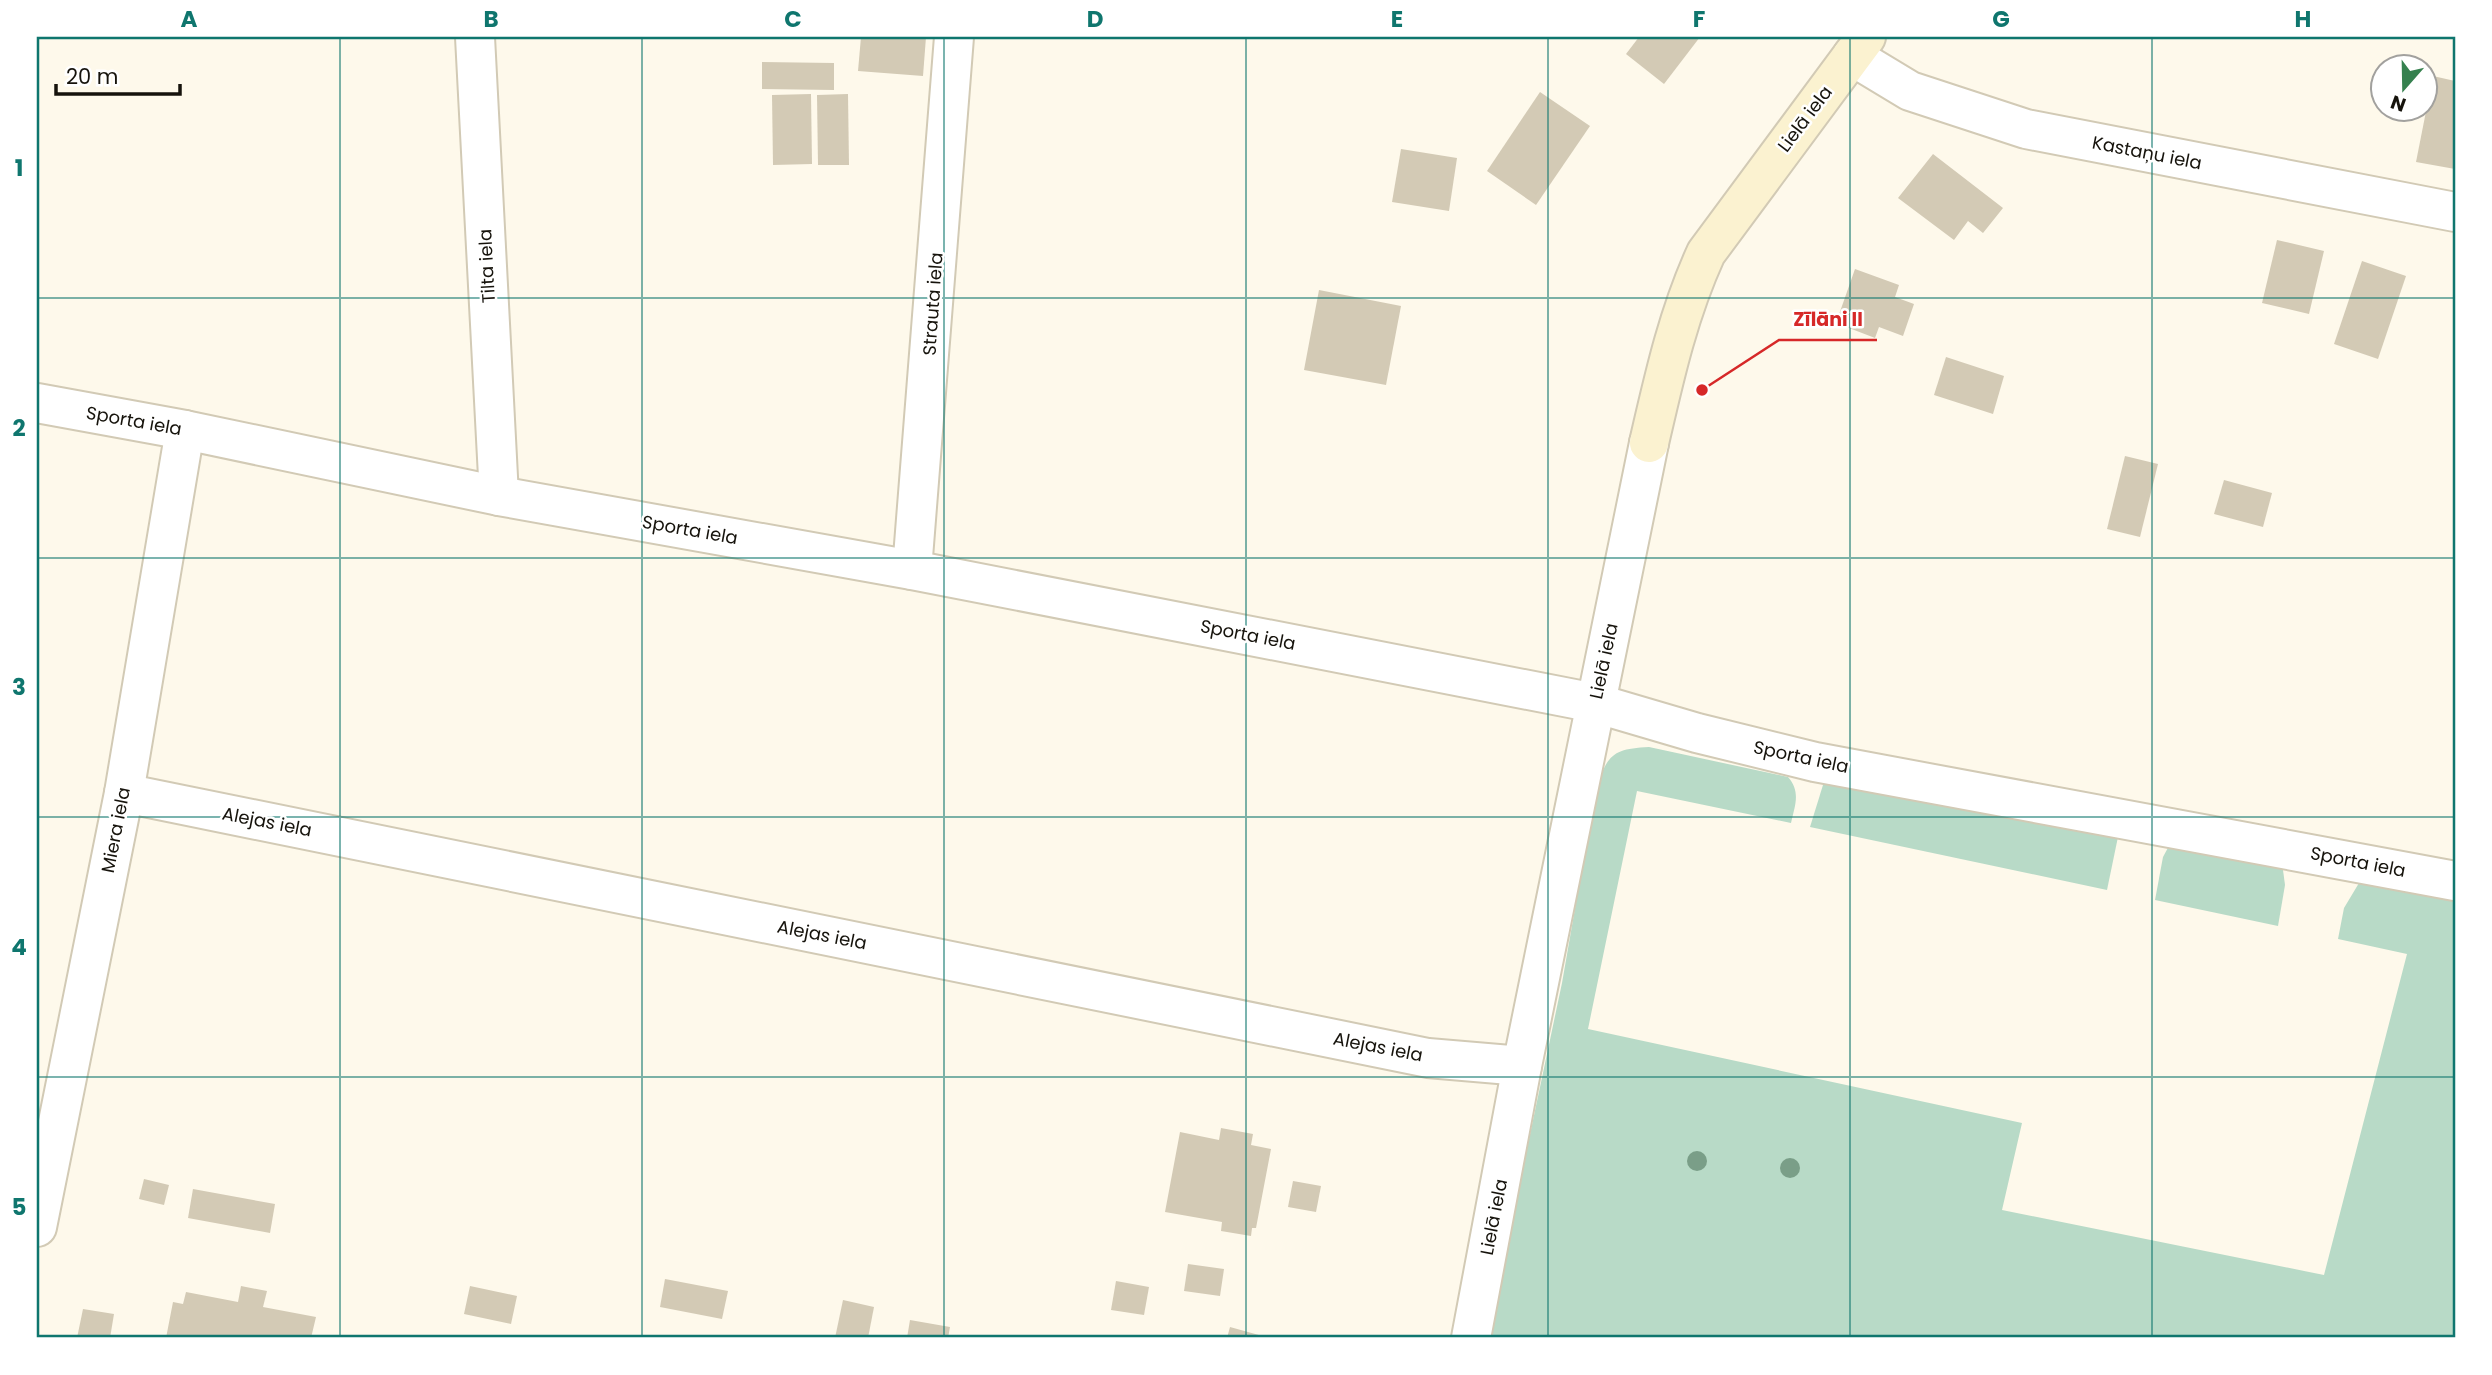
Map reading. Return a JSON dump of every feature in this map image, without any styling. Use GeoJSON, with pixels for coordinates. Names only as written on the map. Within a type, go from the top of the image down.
{"type":"FeatureCollection","features":[{"type":"Feature","properties":{"kind":"street","name":"Tilta iela"},"geometry":{"type":"LineString","coordinates":[[475,37],[499,496]]}},
{"type":"Feature","properties":{"kind":"street","name":"Strauta iela"},"geometry":{"type":"LineString","coordinates":[[912,570],[954,37]]}},
{"type":"Feature","properties":{"kind":"street","name":"Kastaņu iela"},"geometry":{"type":"LineString","coordinates":[[1859,46],[1910,91],[2026,130],[2455,212]]}},
{"type":"Feature","properties":{"kind":"street","name":"Lielā iela"},"geometry":{"type":"LineString","coordinates":[[1471,1338],[1595,703],[1671,345],[1688,291],[1706,253],[1859,46]]}},
{"type":"Feature","properties":{"kind":"street","name":"Sporta iela"},"geometry":{"type":"LineString","coordinates":[[37,403],[185,430],[499,496],[912,570],[1595,703],[1815,762],[2454,880]]}},
{"type":"Feature","properties":{"kind":"street","name":"Miera iela"},"geometry":{"type":"LineString","coordinates":[[37,1227],[124,793],[185,430]]}},
{"type":"Feature","properties":{"kind":"street","name":"Alejas iela"},"geometry":{"type":"LineString","coordinates":[[124,793],[1428,1058],[1522,1066]]}},
{"type":"Feature","properties":{"kind":"green space"},"geometry":{"type":"Polygon","coordinates":[[[1649,747],[1788,777],[1796,793],[1794,810],[1791,823],[1637,791],[1588,1029],[2022,1123],[2002,1210],[2324,1275],[2407,954],[2338,939],[2344,908],[2359,883],[2378,878],[2455,890],[2455,1338],[1487,1338],[1562,983],[1596,788],[1604,768],[1614,755],[1627,749],[1649,747]]]}},
{"type":"Feature","properties":{"kind":"green space"},"geometry":{"type":"Polygon","coordinates":[[[1841,779],[2119,832],[2107,890],[1810,827],[1823,785],[1841,779]]]}},
{"type":"Feature","properties":{"kind":"green space"},"geometry":{"type":"Polygon","coordinates":[[[2170,844],[2270,861],[2283,870],[2285,885],[2278,926],[2155,900],[2163,857],[2170,844]]]}},
{"type":"Feature","properties":{"kind":"building"},"geometry":{"type":"Polygon","coordinates":[[[861,37],[926,37],[923,76],[858,71],[861,37]]]}},
{"type":"Feature","properties":{"kind":"building"},"geometry":{"type":"Polygon","coordinates":[[[1639,37],[1700,37],[1664,84],[1626,54],[1639,37]]]}},
{"type":"Feature","properties":{"kind":"building"},"geometry":{"type":"Polygon","coordinates":[[[762,62],[834,63],[834,90],[762,89],[762,62]]]}},
{"type":"Feature","properties":{"kind":"building"},"geometry":{"type":"Polygon","coordinates":[[[2440,78],[2455,81],[2455,169],[2416,162],[2424,122],[2440,122],[2440,78]]]}},
{"type":"Feature","properties":{"kind":"building"},"geometry":{"type":"Polygon","coordinates":[[[1540,92],[1590,126],[1536,205],[1487,171],[1540,92]]]}},
{"type":"Feature","properties":{"kind":"building"},"geometry":{"type":"Polygon","coordinates":[[[811,94],[812,164],[773,165],[772,95],[811,94]]]}},
{"type":"Feature","properties":{"kind":"building"},"geometry":{"type":"Polygon","coordinates":[[[848,94],[849,165],[818,165],[817,95],[848,94]]]}},
{"type":"Feature","properties":{"kind":"building"},"geometry":{"type":"Polygon","coordinates":[[[1401,149],[1457,158],[1449,211],[1392,202],[1401,149]]]}},
{"type":"Feature","properties":{"kind":"building"},"geometry":{"type":"Polygon","coordinates":[[[1933,154],[2003,208],[1983,233],[1968,221],[1954,240],[1898,198],[1933,154]]]}},
{"type":"Feature","properties":{"kind":"building"},"geometry":{"type":"Polygon","coordinates":[[[2277,240],[2324,251],[2309,314],[2262,303],[2277,240]]]}},
{"type":"Feature","properties":{"kind":"building"},"geometry":{"type":"Polygon","coordinates":[[[2362,261],[2406,276],[2378,359],[2334,344],[2362,261]]]}},
{"type":"Feature","properties":{"kind":"building"},"geometry":{"type":"Polygon","coordinates":[[[1855,269],[1899,285],[1895,297],[1914,304],[1903,336],[1879,327],[1875,338],[1836,323],[1855,269]]]}},
{"type":"Feature","properties":{"kind":"building"},"geometry":{"type":"Polygon","coordinates":[[[1319,290],[1401,306],[1386,385],[1304,370],[1319,290]]]}},
{"type":"Feature","properties":{"kind":"building"},"geometry":{"type":"Polygon","coordinates":[[[1946,357],[2004,376],[1993,414],[1934,395],[1946,357]]]}},
{"type":"Feature","properties":{"kind":"building"},"geometry":{"type":"Polygon","coordinates":[[[2125,456],[2158,464],[2140,537],[2107,529],[2125,456]]]}},
{"type":"Feature","properties":{"kind":"building"},"geometry":{"type":"Polygon","coordinates":[[[2224,480],[2272,493],[2263,527],[2214,514],[2224,480]]]}},
{"type":"Feature","properties":{"kind":"building"},"geometry":{"type":"Polygon","coordinates":[[[1221,1128],[1253,1134],[1251,1145],[1271,1149],[1256,1228],[1252,1228],[1251,1236],[1221,1231],[1222,1222],[1165,1212],[1180,1132],[1219,1140],[1221,1128]]]}},
{"type":"Feature","properties":{"kind":"building"},"geometry":{"type":"Polygon","coordinates":[[[144,1179],[169,1185],[164,1205],[139,1199],[144,1179]]]}},
{"type":"Feature","properties":{"kind":"building"},"geometry":{"type":"Polygon","coordinates":[[[1293,1181],[1321,1186],[1316,1212],[1288,1207],[1293,1181]]]}},
{"type":"Feature","properties":{"kind":"building"},"geometry":{"type":"Polygon","coordinates":[[[193,1189],[275,1204],[270,1233],[188,1218],[193,1189]]]}},
{"type":"Feature","properties":{"kind":"building"},"geometry":{"type":"Polygon","coordinates":[[[1188,1264],[1224,1269],[1220,1296],[1184,1291],[1188,1264]]]}},
{"type":"Feature","properties":{"kind":"building"},"geometry":{"type":"Polygon","coordinates":[[[665,1279],[728,1291],[722,1319],[660,1307],[665,1279]]]}},
{"type":"Feature","properties":{"kind":"building"},"geometry":{"type":"Polygon","coordinates":[[[1116,1281],[1149,1287],[1144,1315],[1111,1310],[1116,1281]]]}},
{"type":"Feature","properties":{"kind":"building"},"geometry":{"type":"Polygon","coordinates":[[[241,1286],[267,1291],[263,1307],[316,1317],[311,1338],[166,1338],[173,1302],[183,1304],[186,1292],[238,1302],[241,1286]]]}},
{"type":"Feature","properties":{"kind":"building"},"geometry":{"type":"Polygon","coordinates":[[[470,1286],[517,1296],[511,1324],[464,1314],[470,1286]]]}},
{"type":"Feature","properties":{"kind":"building"},"geometry":{"type":"Polygon","coordinates":[[[843,1300],[874,1307],[868,1338],[835,1338],[843,1300]]]}},
{"type":"Feature","properties":{"kind":"building"},"geometry":{"type":"Polygon","coordinates":[[[83,1309],[114,1314],[110,1338],[77,1338],[83,1309]]]}},
{"type":"Feature","properties":{"kind":"building"},"geometry":{"type":"Polygon","coordinates":[[[910,1320],[950,1327],[948,1338],[907,1338],[910,1320]]]}},
{"type":"Feature","properties":{"kind":"building"},"geometry":{"type":"Polygon","coordinates":[[[1230,1327],[1266,1337],[1266,1338],[1227,1338],[1230,1327]]]}},
{"type":"Feature","properties":{"kind":"place","name":"Zīlāni II"},"geometry":{"type":"Point","coordinates":[1702,390]}}]}
